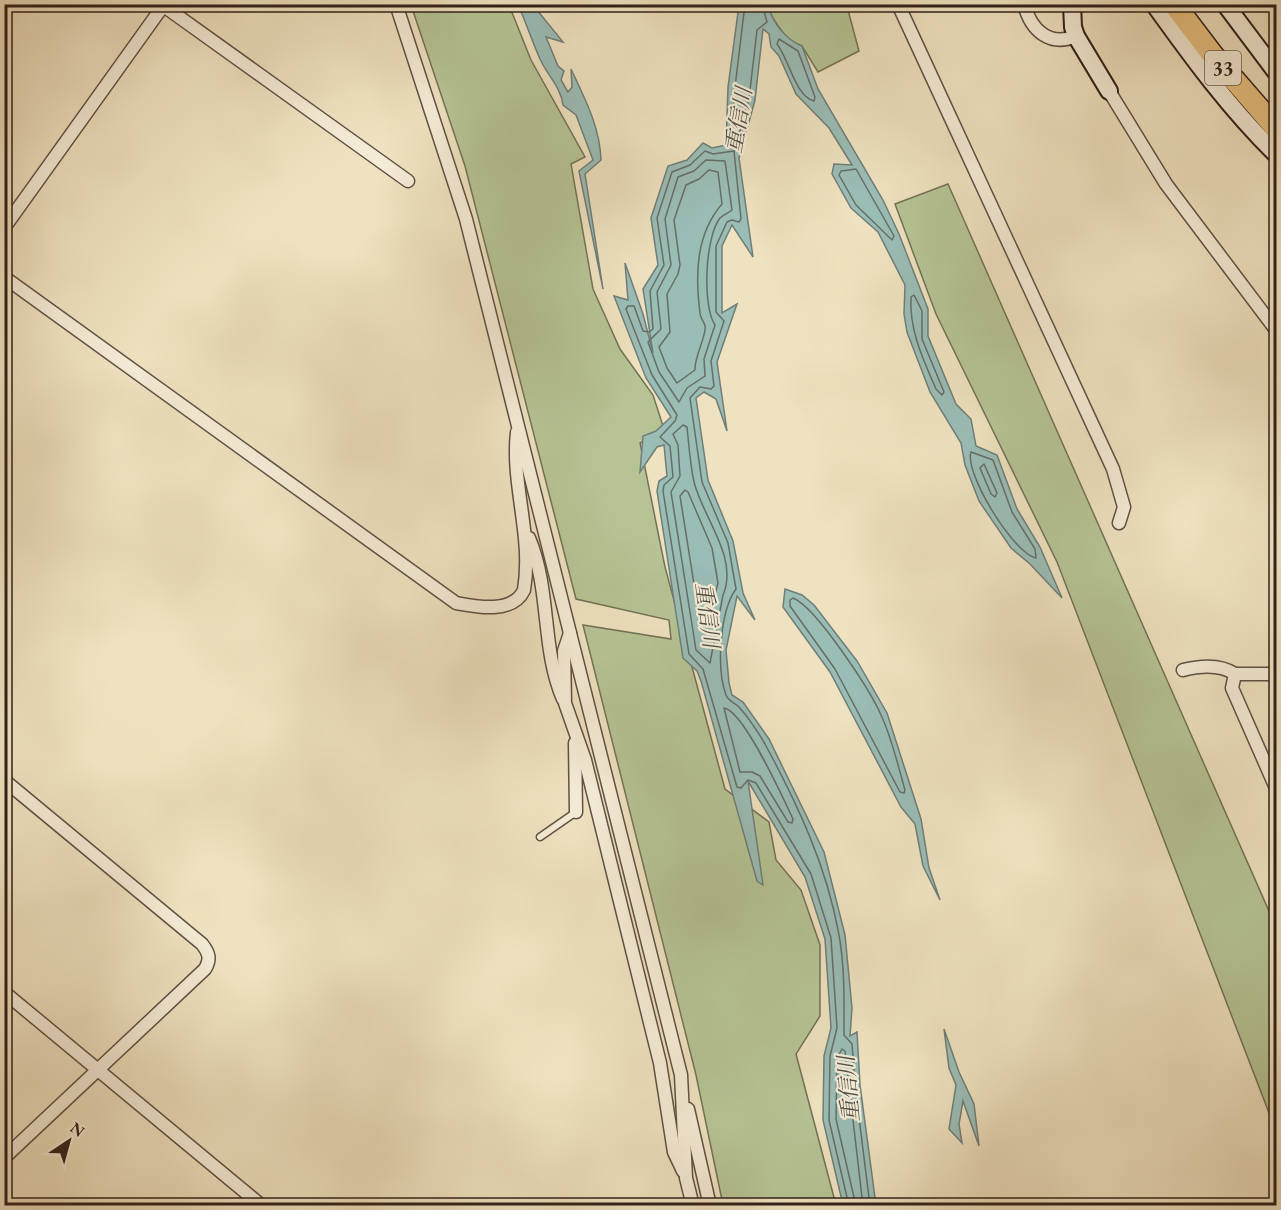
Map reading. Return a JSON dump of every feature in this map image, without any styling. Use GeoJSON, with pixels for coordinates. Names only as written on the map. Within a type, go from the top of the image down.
{"type":"FeatureCollection","features":[{"type":"Feature","properties":{"kind":"highway","name":"33"},"geometry":{"type":"LineString","coordinates":[[1174,4],[1212,54],[1276,128]]}},
{"type":"Feature","properties":{"kind":"main road"},"geometry":{"type":"LineString","coordinates":[[1072,4],[1073,27],[1076,36],[1109,91]]}},
{"type":"Feature","properties":{"kind":"main road"},"geometry":{"type":"LineString","coordinates":[[1154,4],[1198,65],[1276,154]]}},
{"type":"Feature","properties":{"kind":"main road"},"geometry":{"type":"LineString","coordinates":[[1225,4],[1276,72]]}},
{"type":"Feature","properties":{"kind":"street"},"geometry":{"type":"LineString","coordinates":[[396,4],[466,219],[681,1075],[710,1206]]}},
{"type":"Feature","properties":{"kind":"street"},"geometry":{"type":"LineString","coordinates":[[898,4],[1113,469],[1124,507],[1119,523]]}},
{"type":"Feature","properties":{"kind":"street"},"geometry":{"type":"LineString","coordinates":[[1024,4],[1035,27],[1049,39],[1064,42],[1076,36]]}},
{"type":"Feature","properties":{"kind":"street"},"geometry":{"type":"LineString","coordinates":[[4,228],[162,5],[408,181]]}},
{"type":"Feature","properties":{"kind":"street"},"geometry":{"type":"LineString","coordinates":[[1109,91],[1167,184],[1276,330]]}},
{"type":"Feature","properties":{"kind":"street"},"geometry":{"type":"LineString","coordinates":[[4,277],[456,603],[469,606],[505,606],[521,597],[526,579],[526,532],[519,497],[515,448],[518,424]]}},
{"type":"Feature","properties":{"kind":"street"},"geometry":{"type":"LineString","coordinates":[[526,532],[534,550],[544,599],[549,655],[585,760],[660,1063],[674,1152],[686,1178],[693,1206]]}},
{"type":"Feature","properties":{"kind":"street"},"geometry":{"type":"LineString","coordinates":[[565,702],[564,651],[570,632]]}},
{"type":"Feature","properties":{"kind":"street"},"geometry":{"type":"LineString","coordinates":[[1183,670],[1197,667],[1222,668],[1235,674],[1276,674]]}},
{"type":"Feature","properties":{"kind":"street"},"geometry":{"type":"LineString","coordinates":[[1235,674],[1232,688],[1276,788]]}},
{"type":"Feature","properties":{"kind":"street"},"geometry":{"type":"LineString","coordinates":[[575,736],[576,812]]}},
{"type":"Feature","properties":{"kind":"street"},"geometry":{"type":"LineString","coordinates":[[4,780],[208,951],[209,961],[205,969],[99,1071],[4,1158]]}},
{"type":"Feature","properties":{"kind":"street"},"geometry":{"type":"LineString","coordinates":[[4,992],[262,1206]]}},
{"type":"Feature","properties":{"kind":"street"},"geometry":{"type":"LineString","coordinates":[[681,1075],[686,1178]]}},
{"type":"Feature","properties":{"kind":"lane"},"geometry":{"type":"LineString","coordinates":[[540,837],[576,812]]}},
{"type":"Feature","properties":{"kind":"green space"},"geometry":{"type":"Polygon","coordinates":[[[411,5],[509,5],[531,60],[585,157],[571,164],[593,289],[620,349],[653,395],[665,432],[640,443],[665,567],[725,789],[769,822],[776,860],[801,890],[820,945],[820,1016],[796,1054],[836,1205],[723,1205],[696,1075],[583,625],[671,639],[669,620],[576,599],[465,166],[411,5]]]}},
{"type":"Feature","properties":{"kind":"green space"},"geometry":{"type":"Polygon","coordinates":[[[768,5],[819,5],[848,10],[859,51],[818,72],[802,46],[789,41],[771,16],[768,5]]]}},
{"type":"Feature","properties":{"kind":"green space"},"geometry":{"type":"Polygon","coordinates":[[[948,184],[1276,927],[1276,1131],[1057,562],[936,314],[895,204],[948,184]]]}},
{"type":"Feature","properties":{"kind":"water"},"geometry":{"type":"Polygon","coordinates":[[[518,5],[533,5],[563,42],[546,37],[558,66],[564,71],[561,80],[568,92],[572,87],[571,69],[595,125],[601,160],[585,174],[603,289],[579,171],[593,160],[576,115],[563,105],[560,92],[540,59],[518,5]]]}},
{"type":"Feature","properties":{"kind":"water","name":"重信川"},"geometry":{"type":"Polygon","coordinates":[[[739,5],[768,5],[780,30],[802,46],[818,89],[883,200],[899,234],[928,309],[928,336],[956,404],[971,419],[976,446],[997,455],[1017,509],[1040,547],[1062,598],[1030,564],[1011,548],[979,501],[965,465],[961,443],[930,392],[907,332],[904,314],[905,285],[878,232],[851,208],[832,174],[834,164],[852,165],[829,128],[796,94],[779,56],[771,47],[769,34],[763,29],[755,100],[739,158],[753,257],[732,225],[722,246],[722,313],[737,304],[717,362],[727,431],[716,399],[704,392],[696,398],[708,480],[733,541],[743,593],[755,620],[737,596],[726,650],[729,683],[732,695],[743,702],[769,739],[824,852],[845,935],[852,1008],[850,1036],[857,1032],[860,1085],[876,1205],[843,1205],[823,1120],[824,1056],[831,1028],[825,939],[805,877],[748,781],[763,885],[757,881],[701,681],[697,671],[683,658],[657,491],[659,481],[667,476],[664,445],[657,447],[640,472],[643,436],[656,431],[671,417],[646,378],[614,296],[628,300],[625,263],[643,314],[653,353],[643,289],[658,265],[651,218],[668,166],[687,160],[703,143],[712,148],[726,145],[728,87],[739,5]]]}},
{"type":"Feature","properties":{"kind":"water"},"geometry":{"type":"Polygon","coordinates":[[[785,589],[802,595],[814,605],[857,661],[887,713],[921,819],[929,868],[940,900],[923,866],[915,824],[901,807],[830,672],[783,607],[785,589]]]}},
{"type":"Feature","properties":{"kind":"water"},"geometry":{"type":"Polygon","coordinates":[[[944,1029],[959,1072],[974,1104],[979,1146],[963,1101],[959,1124],[962,1143],[949,1129],[956,1085],[949,1068],[944,1029]]]}}]}
